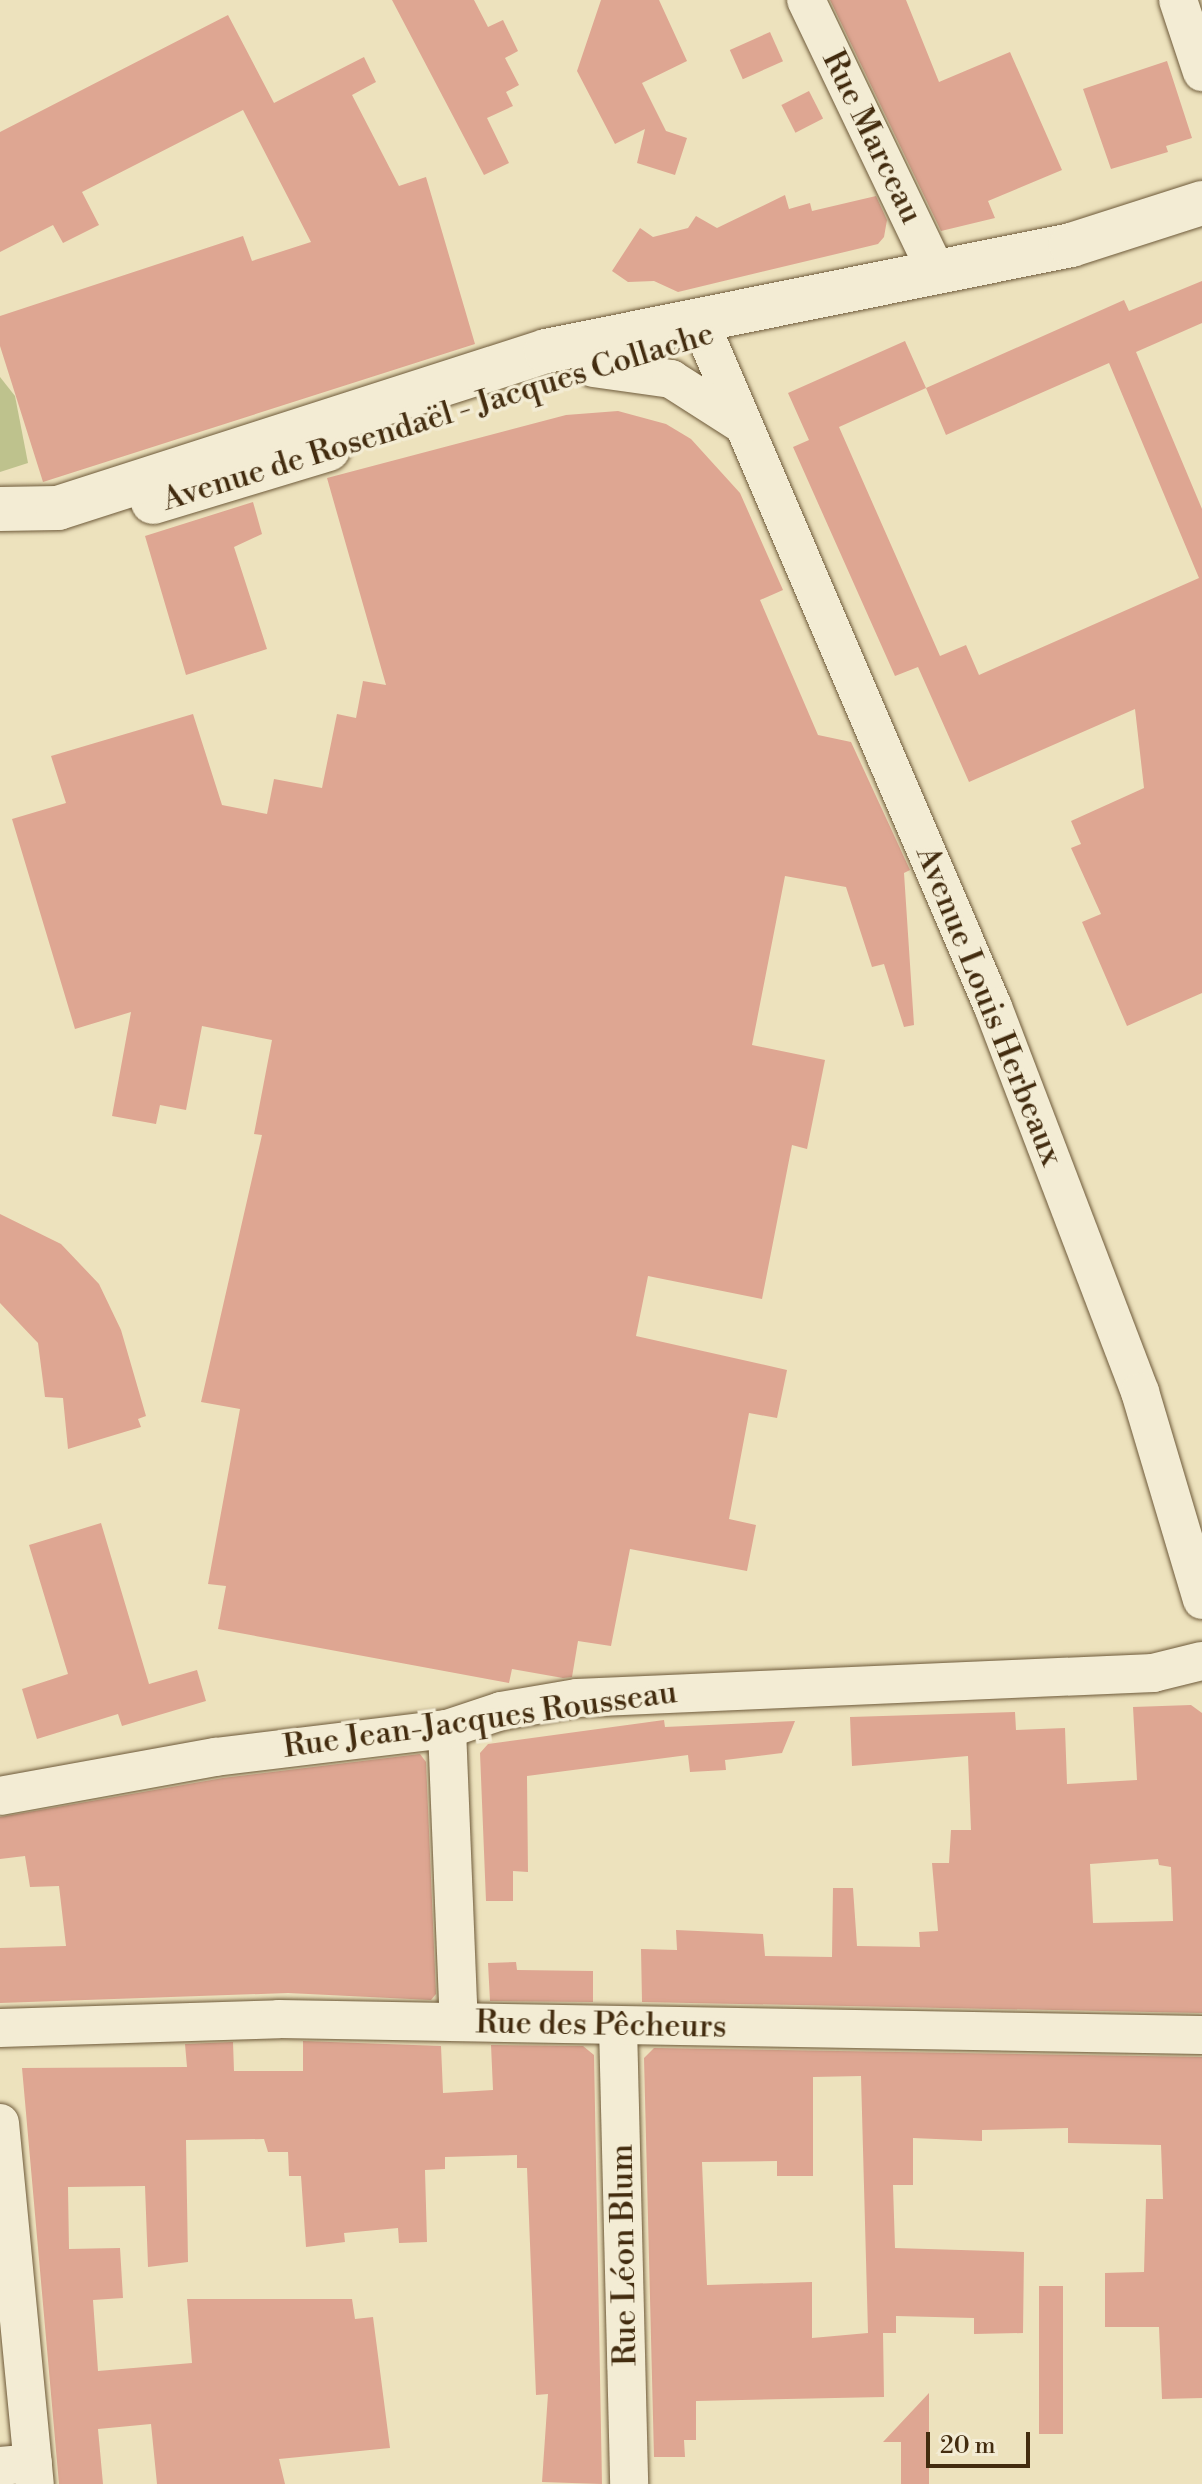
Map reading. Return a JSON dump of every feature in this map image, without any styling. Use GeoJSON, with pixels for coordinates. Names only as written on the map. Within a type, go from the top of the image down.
{"type":"FeatureCollection","features":[{"type":"Feature","properties":{"kind":"street","name":"Rue Marceau"},"geometry":{"type":"LineString","coordinates":[[806,0],[937,274]]}},
{"type":"Feature","properties":{"kind":"street"},"geometry":{"type":"LineString","coordinates":[[1178,0],[1202,72]]}},
{"type":"Feature","properties":{"kind":"street","name":"Avenue de Rosendaël - Jacques Collache"},"geometry":{"type":"LineString","coordinates":[[0,509],[58,508],[462,375],[702,327],[1089,241],[1202,203]]}},
{"type":"Feature","properties":{"kind":"street","name":"Avenue de Rosendaël - Jacques Collache"},"geometry":{"type":"LineString","coordinates":[[0,543],[205,491],[593,368],[702,327]]}},
{"type":"Feature","properties":{"kind":"street","name":"Avenue Louis Herbeaux"},"geometry":{"type":"LineString","coordinates":[[702,327],[998,1018],[1144,1403],[1202,1600]]}},
{"type":"Feature","properties":{"kind":"street"},"geometry":{"type":"LineString","coordinates":[[593,368],[671,379],[743,425]]}},
{"type":"Feature","properties":{"kind":"street","name":"Rue Jean-Jacques Rousseau"},"geometry":{"type":"LineString","coordinates":[[0,1796],[215,1757],[447,1729],[501,1711],[656,1691],[1153,1673],[1202,1661]]}},
{"type":"Feature","properties":{"kind":"street"},"geometry":{"type":"LineString","coordinates":[[447,1729],[459,2022]]}},
{"type":"Feature","properties":{"kind":"street","name":"Rue des Pêcheurs"},"geometry":{"type":"LineString","coordinates":[[0,2028],[279,2019],[1202,2035]]}},
{"type":"Feature","properties":{"kind":"street","name":"Rue Léon Blum"},"geometry":{"type":"LineString","coordinates":[[618,2026],[629,2484]]}},
{"type":"Feature","properties":{"kind":"street"},"geometry":{"type":"LineString","coordinates":[[0,2123],[23,2471]]}},
{"type":"Feature","properties":{"kind":"green space"},"geometry":{"type":"Polygon","coordinates":[[[0,377],[15,396],[28,463],[0,472],[0,377]]]}},
{"type":"Feature","properties":{"kind":"building"},"geometry":{"type":"Polygon","coordinates":[[[392,0],[474,0],[488,27],[503,20],[518,51],[505,58],[519,85],[506,92],[513,106],[487,118],[509,163],[484,175],[392,0]]]}},
{"type":"Feature","properties":{"kind":"building"},"geometry":{"type":"Polygon","coordinates":[[[601,0],[659,0],[687,61],[642,83],[666,131],[687,138],[675,175],[637,163],[645,129],[615,144],[577,71],[601,0]]]}},
{"type":"Feature","properties":{"kind":"building"},"geometry":{"type":"Polygon","coordinates":[[[830,0],[906,0],[939,82],[1010,52],[1062,170],[988,201],[995,218],[941,231],[830,0]]]}},
{"type":"Feature","properties":{"kind":"building"},"geometry":{"type":"Polygon","coordinates":[[[228,15],[274,103],[364,57],[376,82],[352,95],[399,186],[426,177],[475,344],[43,482],[0,346],[0,316],[243,236],[252,261],[311,242],[243,110],[82,192],[99,225],[63,243],[53,225],[0,252],[0,132],[228,15]]]}},
{"type":"Feature","properties":{"kind":"building"},"geometry":{"type":"Polygon","coordinates":[[[770,32],[783,61],[743,79],[730,50],[770,32]]]}},
{"type":"Feature","properties":{"kind":"building"},"geometry":{"type":"Polygon","coordinates":[[[1167,61],[1192,138],[1166,146],[1168,152],[1111,169],[1083,89],[1167,61]]]}},
{"type":"Feature","properties":{"kind":"building"},"geometry":{"type":"Polygon","coordinates":[[[809,91],[823,119],[795,133],[781,105],[809,91]]]}},
{"type":"Feature","properties":{"kind":"building"},"geometry":{"type":"Polygon","coordinates":[[[785,195],[789,209],[810,203],[812,211],[876,196],[887,220],[884,237],[878,244],[678,292],[654,281],[628,282],[612,271],[640,228],[653,237],[688,228],[696,216],[717,228],[785,195]]]}},
{"type":"Feature","properties":{"kind":"building"},"geometry":{"type":"Polygon","coordinates":[[[1202,281],[1202,323],[1136,352],[1202,509],[1202,993],[1127,1026],[1082,922],[1101,914],[1071,848],[1081,844],[1071,821],[1144,788],[1135,709],[969,782],[918,667],[895,676],[793,447],[809,440],[788,393],[905,341],[926,388],[1124,300],[1129,311],[1202,281]],[[1109,363],[946,435],[926,388],[839,427],[940,656],[966,645],[979,675],[1199,578],[1109,363]]]}},
{"type":"Feature","properties":{"kind":"building"},"geometry":{"type":"Polygon","coordinates":[[[618,411],[666,424],[691,439],[740,493],[783,590],[760,600],[818,735],[851,742],[910,870],[904,873],[914,1025],[904,1027],[884,964],[872,967],[846,887],[785,876],[752,1045],[825,1060],[807,1149],[792,1145],[762,1299],[648,1276],[636,1336],[787,1370],[777,1418],[749,1413],[729,1519],[756,1525],[747,1571],[630,1549],[611,1646],[578,1641],[572,1677],[563,1678],[512,1669],[509,1683],[218,1629],[226,1586],[208,1584],[240,1409],[201,1402],[262,1135],[254,1134],[272,1040],[202,1026],[186,1110],[160,1105],[156,1124],[112,1116],[131,1012],[75,1029],[12,819],[66,803],[51,756],[193,714],[222,805],[267,814],[274,779],[322,788],[337,714],[356,718],[363,681],[386,685],[327,478],[566,415],[618,411]]]}},
{"type":"Feature","properties":{"kind":"building"},"geometry":{"type":"Polygon","coordinates":[[[253,502],[262,534],[234,547],[267,649],[186,675],[145,536],[253,502]]]}},
{"type":"Feature","properties":{"kind":"building"},"geometry":{"type":"Polygon","coordinates":[[[0,1214],[61,1244],[99,1284],[121,1330],[146,1416],[138,1419],[141,1427],[68,1449],[63,1398],[45,1397],[38,1343],[0,1303],[0,1214]]]}},
{"type":"Feature","properties":{"kind":"building"},"geometry":{"type":"Polygon","coordinates":[[[101,1523],[149,1684],[197,1670],[206,1701],[122,1726],[118,1714],[37,1739],[22,1689],[68,1674],[29,1545],[101,1523]]]}},
{"type":"Feature","properties":{"kind":"building"},"geometry":{"type":"Polygon","coordinates":[[[1191,1705],[1202,1713],[1202,2013],[642,2002],[641,1949],[677,1950],[676,1930],[763,1934],[765,1956],[832,1957],[833,1888],[853,1888],[857,1946],[920,1947],[919,1932],[938,1931],[932,1863],[949,1863],[951,1830],[971,1830],[968,1756],[852,1766],[850,1717],[1015,1712],[1016,1730],[1065,1728],[1067,1784],[1137,1780],[1133,1707],[1191,1705]],[[1158,1859],[1090,1864],[1093,1923],[1173,1921],[1171,1867],[1159,1865],[1158,1859]]]}},
{"type":"Feature","properties":{"kind":"building"},"geometry":{"type":"Polygon","coordinates":[[[664,1720],[665,1727],[795,1721],[782,1753],[725,1760],[726,1770],[690,1772],[688,1755],[527,1776],[528,1872],[513,1871],[513,1901],[486,1901],[480,1753],[488,1744],[664,1720]]]}},
{"type":"Feature","properties":{"kind":"building"},"geometry":{"type":"Polygon","coordinates":[[[420,1754],[426,1762],[436,1994],[431,2000],[288,1993],[0,2003],[0,1948],[66,1946],[59,1886],[30,1887],[25,1856],[0,1859],[0,1817],[223,1778],[420,1754]]]}},
{"type":"Feature","properties":{"kind":"building"},"geometry":{"type":"Polygon","coordinates":[[[516,1962],[517,1970],[593,1971],[593,2002],[490,2001],[488,1963],[516,1962]]]}},
{"type":"Feature","properties":{"kind":"building"},"geometry":{"type":"Polygon","coordinates":[[[303,2041],[441,2046],[443,2093],[493,2090],[491,2045],[583,2046],[594,2055],[602,2484],[542,2482],[548,2394],[536,2395],[527,2168],[517,2168],[517,2155],[445,2157],[445,2169],[425,2170],[427,2242],[399,2243],[398,2228],[344,2233],[345,2242],[306,2247],[301,2176],[289,2176],[288,2152],[268,2152],[264,2139],[186,2140],[188,2262],[148,2267],[145,2186],[68,2187],[69,2249],[120,2248],[123,2298],[93,2300],[98,2371],[192,2363],[187,2299],[352,2299],[355,2319],[373,2317],[390,2448],[279,2459],[285,2484],[157,2484],[151,2424],[98,2429],[103,2484],[59,2484],[22,2068],[187,2067],[185,2044],[233,2042],[234,2071],[303,2071],[303,2041]]]}},
{"type":"Feature","properties":{"kind":"building"},"geometry":{"type":"Polygon","coordinates":[[[654,2048],[1202,2057],[1202,2398],[1162,2399],[1159,2327],[1105,2327],[1105,2273],[1144,2272],[1146,2199],[1163,2199],[1161,2145],[1068,2143],[1068,2128],[982,2130],[982,2141],[913,2138],[913,2185],[893,2185],[895,2248],[1024,2252],[1023,2333],[974,2334],[974,2318],[896,2316],[896,2333],[883,2333],[884,2397],[696,2401],[696,2440],[684,2440],[685,2457],[654,2457],[644,2058],[654,2048]],[[861,2076],[813,2077],[813,2176],[777,2176],[777,2161],[702,2162],[707,2285],[812,2282],[812,2338],[868,2333],[861,2076]]]}},
{"type":"Feature","properties":{"kind":"building"},"geometry":{"type":"Polygon","coordinates":[[[1039,2286],[1063,2286],[1063,2434],[1039,2434],[1039,2286]]]}},
{"type":"Feature","properties":{"kind":"building"},"geometry":{"type":"Polygon","coordinates":[[[929,2393],[929,2484],[901,2484],[901,2442],[883,2442],[929,2393]]]}}]}
